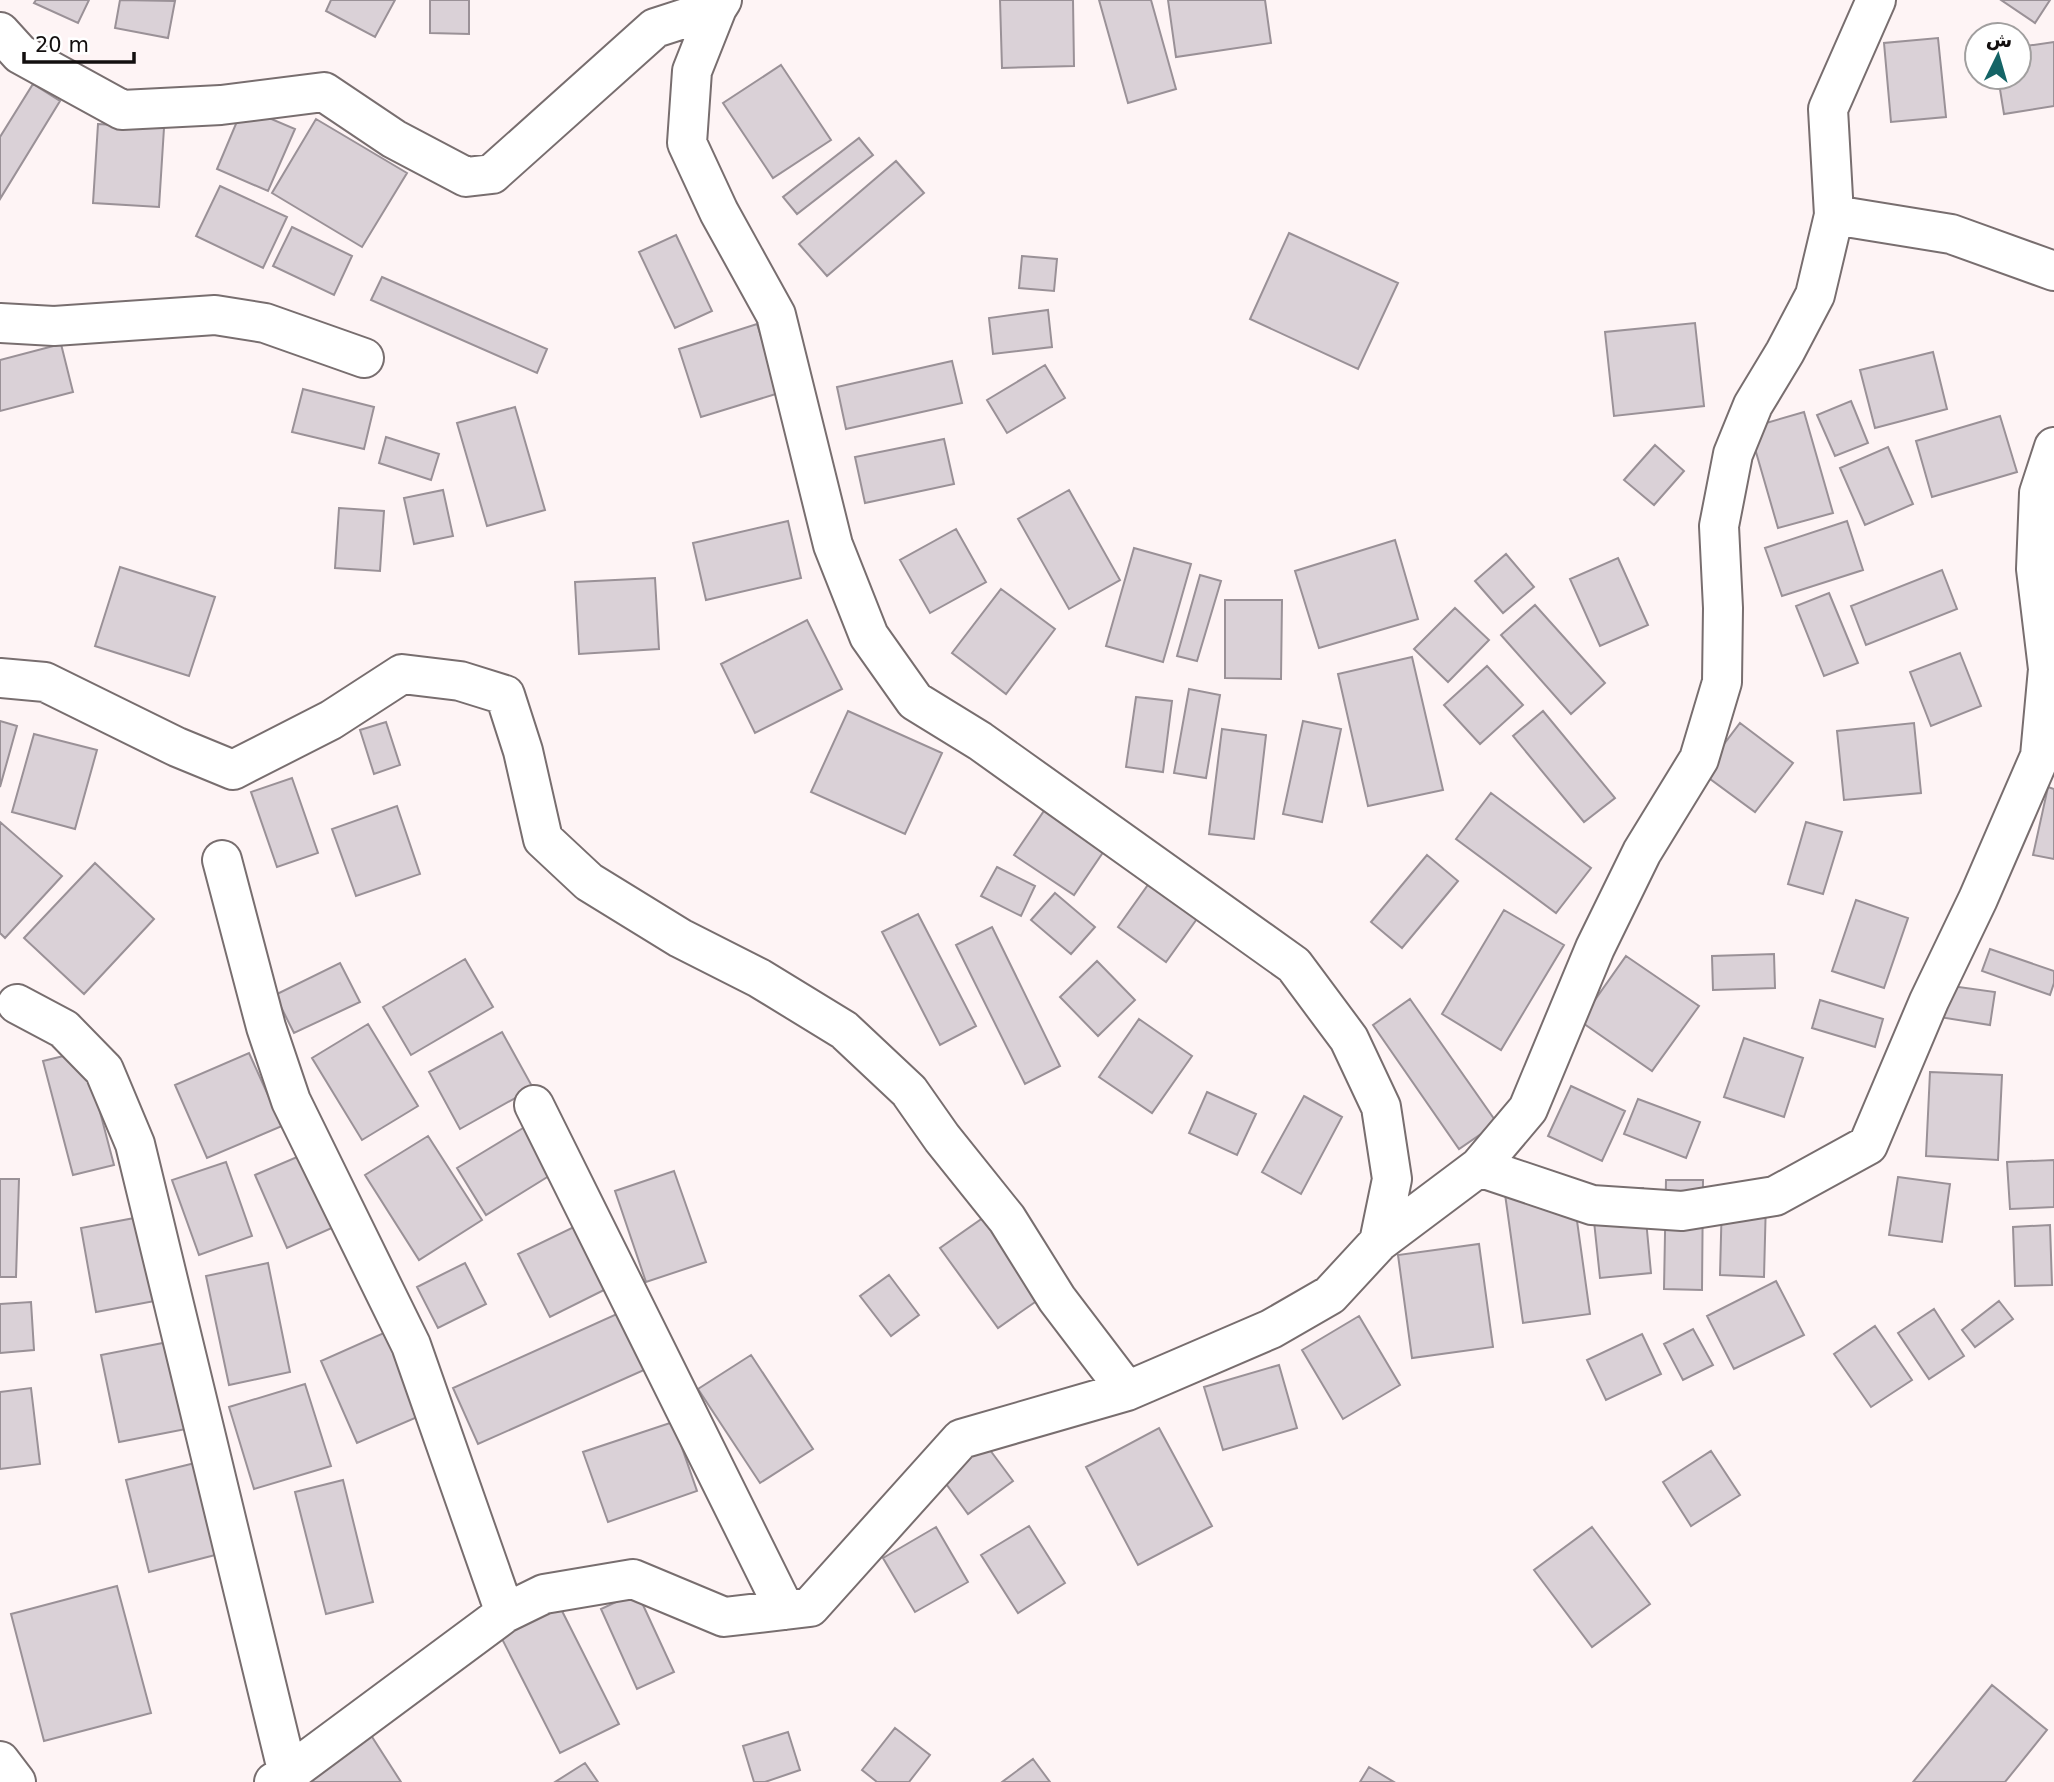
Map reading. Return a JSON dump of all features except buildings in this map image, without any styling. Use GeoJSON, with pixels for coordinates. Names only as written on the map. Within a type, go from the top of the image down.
{"type":"FeatureCollection","features":[{"type":"Feature","properties":{"kind":"street"},"geometry":{"type":"LineString","coordinates":[[17,1003],[64,1029],[104,1070],[135,1144],[281,1778],[505,1613],[544,1594],[633,1579],[724,1617],[810,1607],[961,1439],[1127,1391],[1271,1329],[1330,1295],[1379,1242],[1479,1167],[1528,1109],[1612,912],[1642,852],[1699,759],[1722,682],[1723,608],[1719,526],[1733,454],[1753,405],[1786,352],[1815,295],[1834,215],[1828,109],[1876,0]]}},
{"type":"Feature","properties":{"kind":"street"},"geometry":{"type":"LineString","coordinates":[[0,32],[20,54],[122,110],[221,105],[324,92],[394,139],[466,177],[492,174],[655,28],[720,4]]}},
{"type":"Feature","properties":{"kind":"street"},"geometry":{"type":"LineString","coordinates":[[720,4],[692,71],[687,143],[719,212],[776,315],[833,545],[869,636],[915,701],[980,741],[1294,965],[1349,1039],[1381,1107],[1392,1179],[1379,1242]]}},
{"type":"Feature","properties":{"kind":"street"},"geometry":{"type":"LineString","coordinates":[[1834,215],[1951,234],[2054,271]]}},
{"type":"Feature","properties":{"kind":"street"},"geometry":{"type":"LineString","coordinates":[[0,323],[54,326],[215,315],[265,323],[364,358]]}},
{"type":"Feature","properties":{"kind":"street"},"geometry":{"type":"LineString","coordinates":[[1479,1167],[1592,1205],[1682,1212],[1775,1196],[1868,1144],[1928,1001],[1978,899],[2040,756],[2049,669],[2036,569],[2039,493],[2054,447]]}},
{"type":"Feature","properties":{"kind":"street"},"geometry":{"type":"LineString","coordinates":[[0,678],[45,682],[177,747],[233,770],[331,720],[402,674],[460,681],[505,695],[523,751],[543,839],[589,882],[680,938],[759,978],[844,1030],[909,1091],[942,1138],[1007,1219],[1057,1298],[1127,1391]]}},
{"type":"Feature","properties":{"kind":"street"},"geometry":{"type":"LineString","coordinates":[[222,860],[266,1027],[291,1101],[411,1345],[505,1613]]}},
{"type":"Feature","properties":{"kind":"street"},"geometry":{"type":"LineString","coordinates":[[534,1105],[785,1610]]}},
{"type":"Feature","properties":{"kind":"street"},"geometry":{"type":"LineString","coordinates":[[0,1761],[16,1782]]}}]}
